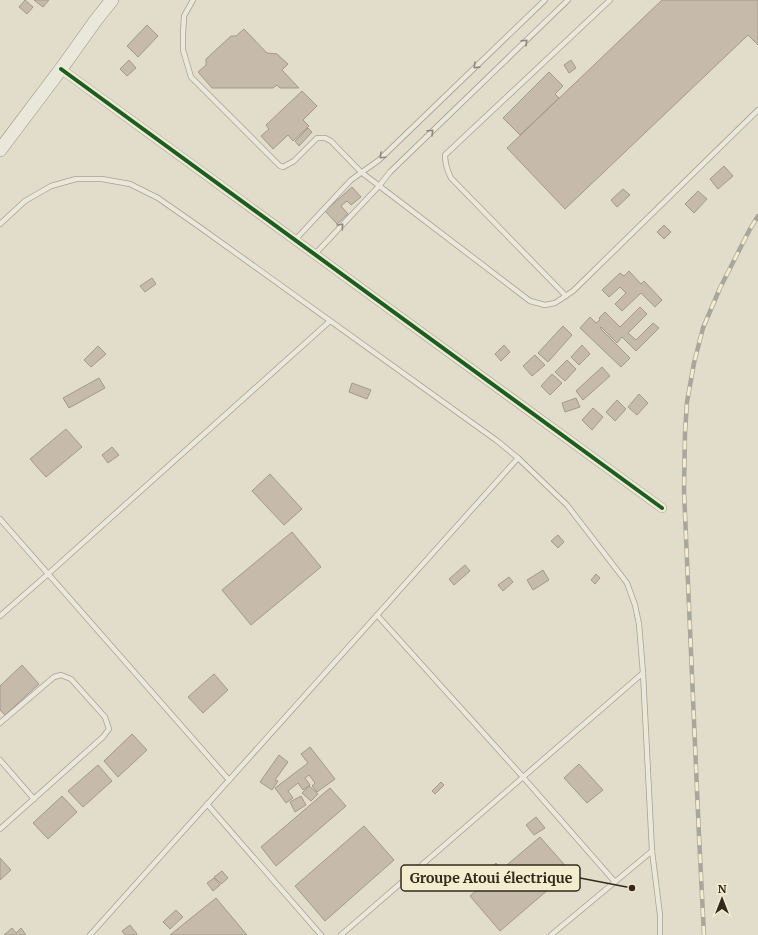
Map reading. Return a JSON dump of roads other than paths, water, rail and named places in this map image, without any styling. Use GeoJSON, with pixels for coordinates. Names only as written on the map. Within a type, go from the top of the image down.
{"type":"FeatureCollection","features":[{"type":"Feature","properties":{"kind":"main road"},"geometry":{"type":"LineString","coordinates":[[0,150],[112,0]]}},
{"type":"Feature","properties":{"kind":"street"},"geometry":{"type":"LineString","coordinates":[[61,69],[662,508]]}},
{"type":"Feature","properties":{"kind":"lane"},"geometry":{"type":"LineString","coordinates":[[193,0],[184,16],[183,34],[183,50],[191,77],[280,166],[283,167],[294,161],[317,138],[325,138],[331,141],[361,172],[379,186],[530,301],[545,305],[555,303],[573,291],[758,110]]}},
{"type":"Feature","properties":{"kind":"lane"},"geometry":{"type":"LineString","coordinates":[[295,240],[351,180],[378,160],[545,0]]}},
{"type":"Feature","properties":{"kind":"lane"},"geometry":{"type":"LineString","coordinates":[[315,254],[379,186],[390,172],[568,0]]}},
{"type":"Feature","properties":{"kind":"lane"},"geometry":{"type":"LineString","coordinates":[[566,296],[451,178],[445,164],[445,155],[610,0]]}},
{"type":"Feature","properties":{"kind":"lane"},"geometry":{"type":"LineString","coordinates":[[0,224],[25,201],[51,186],[76,178],[102,178],[130,184],[158,198],[496,440],[518,458],[567,505],[627,583],[635,605],[639,624],[643,673],[652,851],[660,915],[660,935]]}},
{"type":"Feature","properties":{"kind":"lane"},"geometry":{"type":"LineString","coordinates":[[0,616],[330,321]]}},
{"type":"Feature","properties":{"kind":"lane"},"geometry":{"type":"LineString","coordinates":[[90,935],[518,458]]}},
{"type":"Feature","properties":{"kind":"lane"},"geometry":{"type":"LineString","coordinates":[[0,519],[229,780]]}},
{"type":"Feature","properties":{"kind":"lane"},"geometry":{"type":"LineString","coordinates":[[377,615],[523,777],[614,882]]}},
{"type":"Feature","properties":{"kind":"lane"},"geometry":{"type":"LineString","coordinates":[[341,935],[643,673]]}},
{"type":"Feature","properties":{"kind":"lane"},"geometry":{"type":"LineString","coordinates":[[0,723],[54,677],[61,675],[71,679],[105,717],[109,729],[103,737],[0,829]]}},
{"type":"Feature","properties":{"kind":"lane"},"geometry":{"type":"LineString","coordinates":[[0,760],[34,799]]}},
{"type":"Feature","properties":{"kind":"lane"},"geometry":{"type":"LineString","coordinates":[[207,804],[321,935]]}},
{"type":"Feature","properties":{"kind":"lane"},"geometry":{"type":"LineString","coordinates":[[551,935],[652,851]]}},
{"type":"Feature","properties":{"kind":"railway"},"geometry":{"type":"LineString","coordinates":[[704,935],[684,491],[687,402],[694,363],[703,328],[720,288],[758,216]]}},
{"type":"Feature","properties":{"kind":"place","name":"Groupe Atoui électrique"},"geometry":{"type":"Point","coordinates":[632,888]}}]}
